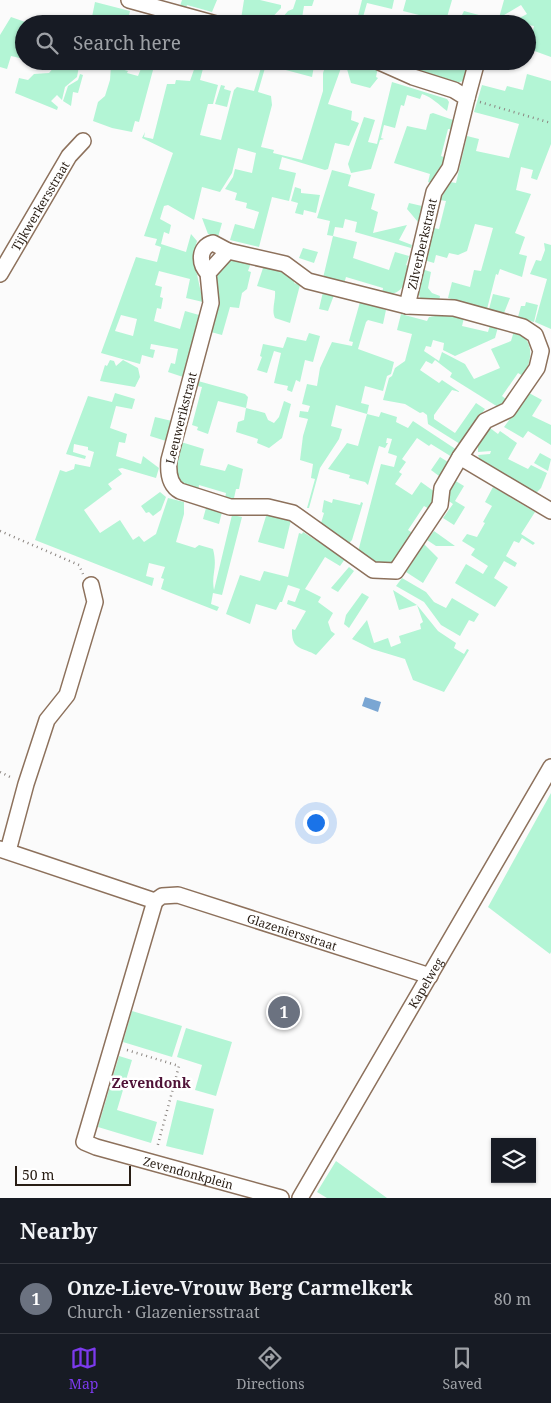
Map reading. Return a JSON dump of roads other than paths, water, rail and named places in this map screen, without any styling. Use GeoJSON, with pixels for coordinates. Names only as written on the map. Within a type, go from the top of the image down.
{"type":"FeatureCollection","features":[{"type":"Feature","properties":{"kind":"street"},"geometry":{"type":"LineString","coordinates":[[129,0],[183,15]]}},
{"type":"Feature","properties":{"kind":"street"},"geometry":{"type":"LineString","coordinates":[[397,70],[454,90],[466,98]]}},
{"type":"Feature","properties":{"kind":"street","name":"Zilverberkstraat"},"geometry":{"type":"LineString","coordinates":[[407,306],[434,192],[450,168],[474,70]]}},
{"type":"Feature","properties":{"kind":"street","name":"Tijkwerkersstraat"},"geometry":{"type":"LineString","coordinates":[[0,274],[70,156],[83,141]]}},
{"type":"Feature","properties":{"kind":"street","name":"Leeuwerikstraat"},"geometry":{"type":"LineString","coordinates":[[228,251],[285,264],[308,281],[407,306],[454,308],[530,330],[538,341],[541,357],[537,368],[508,410],[485,421],[460,457],[442,488],[440,505],[396,571],[373,570],[293,513],[268,507],[230,507],[174,488],[169,473],[169,460],[211,303],[208,273],[228,251]]}},
{"type":"Feature","properties":{"kind":"street"},"geometry":{"type":"LineString","coordinates":[[460,457],[551,511]]}},
{"type":"Feature","properties":{"kind":"street"},"geometry":{"type":"LineString","coordinates":[[91,585],[95,602],[67,695],[47,720],[4,850],[155,901]]}},
{"type":"Feature","properties":{"kind":"street","name":"Kapelweg"},"geometry":{"type":"LineString","coordinates":[[300,1198],[551,767]]}},
{"type":"Feature","properties":{"kind":"street","name":"Glazeniersstraat"},"geometry":{"type":"LineString","coordinates":[[155,901],[162,896],[178,895],[430,976]]}},
{"type":"Feature","properties":{"kind":"street","name":"Zevendonkplein"},"geometry":{"type":"LineString","coordinates":[[155,901],[84,1134],[84,1142],[96,1147],[281,1198]]}},
{"type":"Feature","properties":{"kind":"water"},"geometry":{"type":"Polygon","coordinates":[[[365,697],[381,702],[378,712],[362,706],[365,697]]]}},
{"type":"Feature","properties":{"kind":"place","name":"Onze-Lieve-Vrouw Berg Carmelkerk"},"geometry":{"type":"Point","coordinates":[284,1012]}},
{"type":"Feature","properties":{"kind":"district","name":"Zevendonk"},"geometry":{"type":"Point","coordinates":[151,1082]}}]}
